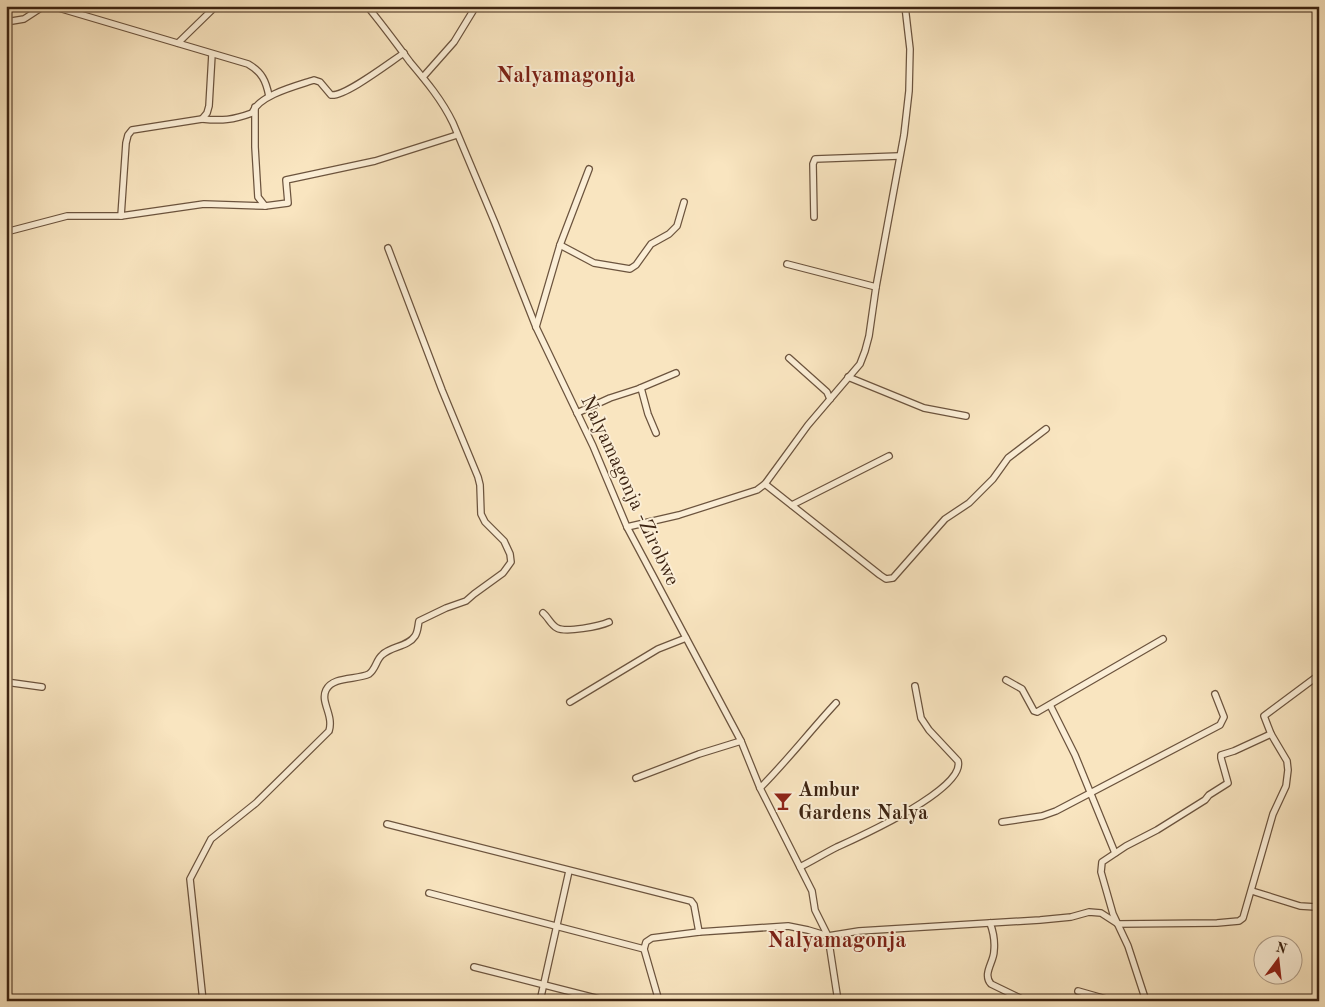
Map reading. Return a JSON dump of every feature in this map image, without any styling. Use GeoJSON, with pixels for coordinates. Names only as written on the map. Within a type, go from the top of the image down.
{"type":"FeatureCollection","features":[{"type":"Feature","properties":{"kind":"street"},"geometry":{"type":"LineString","coordinates":[[6,22],[24,19],[44,6]]}},
{"type":"Feature","properties":{"kind":"street"},"geometry":{"type":"LineString","coordinates":[[52,6],[248,64],[258,70],[264,78],[269,96]]}},
{"type":"Feature","properties":{"kind":"street"},"geometry":{"type":"LineString","coordinates":[[178,43],[216,6]]}},
{"type":"Feature","properties":{"kind":"street","name":"Nalyamagonja -Zirobwe"},"geometry":{"type":"LineString","coordinates":[[367,6],[447,110],[496,223],[536,327],[577,413],[627,528],[741,740],[760,788],[812,892],[815,910],[828,936],[838,1001]]}},
{"type":"Feature","properties":{"kind":"street"},"geometry":{"type":"LineString","coordinates":[[422,77],[454,42],[476,6]]}},
{"type":"Feature","properties":{"kind":"street"},"geometry":{"type":"LineString","coordinates":[[627,528],[712,505],[756,490],[765,484],[808,425],[860,364],[869,336],[876,287],[904,135],[909,91],[910,49],[905,6]]}},
{"type":"Feature","properties":{"kind":"street"},"geometry":{"type":"LineString","coordinates":[[121,216],[126,143],[128,135],[132,130],[202,119],[233,120],[252,113],[255,107],[269,96],[314,80],[320,82],[331,95],[339,95],[404,53]]}},
{"type":"Feature","properties":{"kind":"street"},"geometry":{"type":"LineString","coordinates":[[202,119],[207,113],[209,106],[212,54]]}},
{"type":"Feature","properties":{"kind":"street"},"geometry":{"type":"LineString","coordinates":[[255,107],[258,197],[265,206]]}},
{"type":"Feature","properties":{"kind":"street"},"geometry":{"type":"LineString","coordinates":[[6,232],[67,216],[121,216],[204,204],[265,206],[288,203],[286,180],[374,161],[458,135]]}},
{"type":"Feature","properties":{"kind":"street"},"geometry":{"type":"LineString","coordinates":[[814,217],[813,164],[815,159],[900,156]]}},
{"type":"Feature","properties":{"kind":"street"},"geometry":{"type":"LineString","coordinates":[[536,327],[560,245],[589,169]]}},
{"type":"Feature","properties":{"kind":"street"},"geometry":{"type":"LineString","coordinates":[[560,245],[594,263],[630,269],[636,266],[651,244],[669,234],[677,226],[684,202]]}},
{"type":"Feature","properties":{"kind":"street"},"geometry":{"type":"LineString","coordinates":[[203,1001],[190,879],[211,839],[256,803],[329,731],[332,722],[325,702],[327,687],[373,671],[382,654],[413,638],[420,621],[446,608],[466,602],[503,573],[510,562],[510,554],[504,541],[485,522],[481,514],[478,477],[442,390],[388,248]]}},
{"type":"Feature","properties":{"kind":"street"},"geometry":{"type":"LineString","coordinates":[[787,264],[876,287]]}},
{"type":"Feature","properties":{"kind":"street"},"geometry":{"type":"LineString","coordinates":[[790,358],[827,392],[830,399]]}},
{"type":"Feature","properties":{"kind":"street"},"geometry":{"type":"LineString","coordinates":[[577,413],[610,398],[641,388],[676,373]]}},
{"type":"Feature","properties":{"kind":"street"},"geometry":{"type":"LineString","coordinates":[[848,377],[924,408],[966,416]]}},
{"type":"Feature","properties":{"kind":"street"},"geometry":{"type":"LineString","coordinates":[[641,388],[648,414],[656,432]]}},
{"type":"Feature","properties":{"kind":"street"},"geometry":{"type":"LineString","coordinates":[[765,484],[880,575],[886,579],[893,578],[945,519],[969,502],[994,479],[1008,458],[1046,429]]}},
{"type":"Feature","properties":{"kind":"street"},"geometry":{"type":"LineString","coordinates":[[792,505],[889,456]]}},
{"type":"Feature","properties":{"kind":"street"},"geometry":{"type":"LineString","coordinates":[[543,613],[555,628],[562,630],[571,630],[609,622]]}},
{"type":"Feature","properties":{"kind":"street"},"geometry":{"type":"LineString","coordinates":[[570,702],[658,649],[686,638]]}},
{"type":"Feature","properties":{"kind":"street"},"geometry":{"type":"LineString","coordinates":[[1006,680],[1022,689],[1035,712],[1163,639]]}},
{"type":"Feature","properties":{"kind":"street"},"geometry":{"type":"LineString","coordinates":[[660,1001],[644,949],[646,942],[652,938],[699,932],[788,926],[828,936],[859,931],[1040,920],[1089,912],[1101,913],[1118,924],[1239,921],[1246,914],[1273,814],[1286,786],[1287,778],[1287,761],[1264,716],[1319,675]]}},
{"type":"Feature","properties":{"kind":"street"},"geometry":{"type":"LineString","coordinates":[[6,682],[42,687]]}},
{"type":"Feature","properties":{"kind":"street"},"geometry":{"type":"LineString","coordinates":[[800,867],[906,813],[948,782],[957,770],[959,766],[958,761],[929,730],[921,718],[915,686]]}},
{"type":"Feature","properties":{"kind":"street"},"geometry":{"type":"LineString","coordinates":[[1002,822],[1042,816],[1056,811],[1220,725],[1224,717],[1215,694]]}},
{"type":"Feature","properties":{"kind":"street"},"geometry":{"type":"LineString","coordinates":[[760,788],[836,703]]}},
{"type":"Feature","properties":{"kind":"street"},"geometry":{"type":"LineString","coordinates":[[1050,705],[1075,755],[1114,853]]}},
{"type":"Feature","properties":{"kind":"street"},"geometry":{"type":"LineString","coordinates":[[1146,1000],[1128,946],[1113,914],[1100,867],[1102,862],[1114,853],[1157,830],[1228,783],[1220,758],[1221,755],[1272,734]]}},
{"type":"Feature","properties":{"kind":"street"},"geometry":{"type":"LineString","coordinates":[[636,778],[741,740]]}},
{"type":"Feature","properties":{"kind":"street"},"geometry":{"type":"LineString","coordinates":[[388,824],[690,901],[694,905],[699,932]]}},
{"type":"Feature","properties":{"kind":"street"},"geometry":{"type":"LineString","coordinates":[[540,1001],[569,871]]}},
{"type":"Feature","properties":{"kind":"street"},"geometry":{"type":"LineString","coordinates":[[1252,891],[1300,906],[1316,907]]}},
{"type":"Feature","properties":{"kind":"street"},"geometry":{"type":"LineString","coordinates":[[430,893],[512,914],[557,928],[644,949]]}},
{"type":"Feature","properties":{"kind":"street"},"geometry":{"type":"LineString","coordinates":[[990,923],[993,932],[994,950],[987,976],[988,980],[991,984],[1026,1001]]}},
{"type":"Feature","properties":{"kind":"street"},"geometry":{"type":"LineString","coordinates":[[474,967],[607,1001]]}},
{"type":"Feature","properties":{"kind":"street"},"geometry":{"type":"LineString","coordinates":[[1078,991],[1113,1001]]}},
{"type":"Feature","properties":{"kind":"place","name":"Ambur Gardens Nalya"},"geometry":{"type":"Point","coordinates":[783,801]}},
{"type":"Feature","properties":{"kind":"district","name":"Nalyamagonja"},"geometry":{"type":"Point","coordinates":[566,74]}},
{"type":"Feature","properties":{"kind":"district","name":"Nalyamagonja"},"geometry":{"type":"Point","coordinates":[837,939]}}]}
